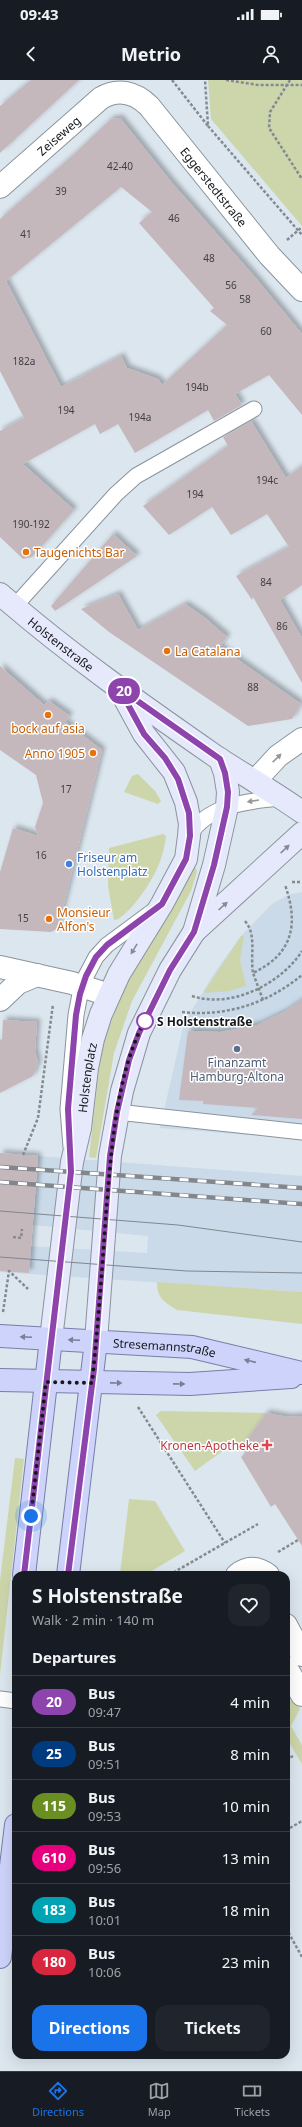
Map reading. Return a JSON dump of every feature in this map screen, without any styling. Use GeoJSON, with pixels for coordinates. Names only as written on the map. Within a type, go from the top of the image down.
{"type":"FeatureCollection","features":[{"type":"Feature","properties":{"kind":"main road","name":"Holstenstraße"},"geometry":{"type":"LineString","coordinates":[[7,601],[119,688],[220,759],[302,812]]}},
{"type":"Feature","properties":{"kind":"main road","name":"Holstenplatz"},"geometry":{"type":"LineString","coordinates":[[24,1571],[72,1162],[80,1128],[87,1068],[93,1039],[119,974],[162,904],[186,859],[190,836],[190,824],[186,802],[176,777],[165,758],[144,734],[119,688]]}},
{"type":"Feature","properties":{"kind":"main road"},"geometry":{"type":"LineString","coordinates":[[194,932],[214,865],[227,807],[227,786],[220,759]]}},
{"type":"Feature","properties":{"kind":"main road"},"geometry":{"type":"LineString","coordinates":[[68,1571],[92,1383],[110,1156],[117,1112],[129,1060],[139,1033],[170,970],[194,932],[302,834]]}},
{"type":"Feature","properties":{"kind":"main road","name":"Stresemannstraße"},"geometry":{"type":"LineString","coordinates":[[1,1326],[51,1339],[192,1346],[302,1373]]}},
{"type":"Feature","properties":{"kind":"main road"},"geometry":{"type":"LineString","coordinates":[[0,1380],[190,1384],[302,1376]]}},
{"type":"Feature","properties":{"kind":"main road"},"geometry":{"type":"LineString","coordinates":[[0,1957],[12,1858]]}},
{"type":"Feature","properties":{"kind":"street","name":"Zeiseweg"},"geometry":{"type":"LineString","coordinates":[[0,187],[97,100],[106,95],[121,92]]}},
{"type":"Feature","properties":{"kind":"street","name":"Eggerstedtstraße"},"geometry":{"type":"LineString","coordinates":[[121,92],[136,95],[149,106],[269,255],[302,290]]}},
{"type":"Feature","properties":{"kind":"street"},"geometry":{"type":"LineString","coordinates":[[255,781],[278,756],[302,739]]}},
{"type":"Feature","properties":{"kind":"street"},"geometry":{"type":"LineString","coordinates":[[0,967],[82,986],[109,996]]}},
{"type":"Feature","properties":{"kind":"street"},"geometry":{"type":"LineString","coordinates":[[0,1000],[18,983],[47,977]]}},
{"type":"Feature","properties":{"kind":"street"},"geometry":{"type":"LineString","coordinates":[[244,1571],[253,1569],[258,1571]]}},
{"type":"Feature","properties":{"kind":"street"},"geometry":{"type":"LineString","coordinates":[[290,1634],[302,1655]]}},
{"type":"Feature","properties":{"kind":"street"},"geometry":{"type":"LineString","coordinates":[[290,1674],[302,1695]]}},
{"type":"Feature","properties":{"kind":"lane"},"geometry":{"type":"LineString","coordinates":[[7,601],[136,476],[254,409]]}},
{"type":"Feature","properties":{"kind":"lane"},"geometry":{"type":"LineString","coordinates":[[190,836],[195,825],[227,807],[244,802],[280,798]]}},
{"type":"Feature","properties":{"kind":"lane","name":"Holstenplatz"},"geometry":{"type":"LineString","coordinates":[[72,1162],[68,1109],[76,1015],[82,986],[90,968],[107,945],[162,904]]}},
{"type":"Feature","properties":{"kind":"lane"},"geometry":{"type":"LineString","coordinates":[[117,1112],[302,1132]]}},
{"type":"Feature","properties":{"kind":"lane"},"geometry":{"type":"LineString","coordinates":[[0,1699],[12,1700]]}},
{"type":"Feature","properties":{"kind":"path"},"geometry":{"type":"LineString","coordinates":[[172,80],[208,126],[302,235]]}},
{"type":"Feature","properties":{"kind":"path"},"geometry":{"type":"LineString","coordinates":[[205,80],[208,126]]}},
{"type":"Feature","properties":{"kind":"path"},"geometry":{"type":"LineString","coordinates":[[226,80],[258,85],[302,85]]}},
{"type":"Feature","properties":{"kind":"path"},"geometry":{"type":"LineString","coordinates":[[290,80],[270,112],[269,128],[302,179]]}},
{"type":"Feature","properties":{"kind":"path"},"geometry":{"type":"LineString","coordinates":[[292,882],[302,882]]}},
{"type":"Feature","properties":{"kind":"path"},"geometry":{"type":"LineString","coordinates":[[253,973],[276,958],[289,938],[292,914],[285,885]]}},
{"type":"Feature","properties":{"kind":"path"},"geometry":{"type":"LineString","coordinates":[[245,920],[251,932],[253,945],[251,959],[253,973],[263,1000]]}},
{"type":"Feature","properties":{"kind":"path"},"geometry":{"type":"LineString","coordinates":[[192,996],[213,1000],[235,997],[258,988],[286,970],[302,951]]}},
{"type":"Feature","properties":{"kind":"path"},"geometry":{"type":"LineString","coordinates":[[182,1012],[218,1013],[240,1009],[263,1000],[302,975]]}},
{"type":"Feature","properties":{"kind":"path"},"geometry":{"type":"LineString","coordinates":[[23,1155],[38,1118],[47,977]]}},
{"type":"Feature","properties":{"kind":"path"},"geometry":{"type":"LineString","coordinates":[[13,1237],[21,1238],[22,1229]]}},
{"type":"Feature","properties":{"kind":"path"},"geometry":{"type":"LineString","coordinates":[[1,1326],[9,1271],[28,1289]]}},
{"type":"Feature","properties":{"kind":"path"},"geometry":{"type":"LineString","coordinates":[[138,1406],[225,1543]]}},
{"type":"Feature","properties":{"kind":"path"},"geometry":{"type":"LineString","coordinates":[[176,1571],[258,1524]]}},
{"type":"Feature","properties":{"kind":"path"},"geometry":{"type":"LineString","coordinates":[[275,1554],[298,1540]]}},
{"type":"Feature","properties":{"kind":"path"},"geometry":{"type":"LineString","coordinates":[[290,1828],[302,1822]]}},
{"type":"Feature","properties":{"kind":"path"},"geometry":{"type":"LineString","coordinates":[[290,1935],[302,1957]]}},
{"type":"Feature","properties":{"kind":"shaded area"},"geometry":{"type":"Polygon","coordinates":[[[302,892],[302,1139],[160,1128],[184,1023],[215,972],[241,936],[272,904],[288,895],[302,892]]]}},
{"type":"Feature","properties":{"kind":"shaded area"},"geometry":{"type":"Polygon","coordinates":[[[38,1156],[302,1176],[302,1292],[0,1272],[0,1264],[30,1246],[147,1253],[148,1236],[33,1225],[38,1156]]]}},
{"type":"Feature","properties":{"kind":"green space"},"geometry":{"type":"Polygon","coordinates":[[[208,80],[302,80],[302,226],[211,119],[208,80]]]}},
{"type":"Feature","properties":{"kind":"green space"},"geometry":{"type":"Polygon","coordinates":[[[138,774],[155,791],[161,801],[158,804],[124,792],[132,776],[138,774]]]}},
{"type":"Feature","properties":{"kind":"green space"},"geometry":{"type":"Polygon","coordinates":[[[163,834],[166,836],[162,856],[154,875],[144,892],[131,908],[121,917],[114,920],[108,886],[109,848],[163,834]]]}},
{"type":"Feature","properties":{"kind":"green space"},"geometry":{"type":"Polygon","coordinates":[[[192,868],[196,868],[197,872],[191,891],[132,1001],[114,1053],[96,1158],[89,1157],[101,1052],[126,979],[192,868]]]}},
{"type":"Feature","properties":{"kind":"green space"},"geometry":{"type":"Polygon","coordinates":[[[241,936],[244,936],[240,960],[246,986],[229,991],[204,992],[241,936]]]}},
{"type":"Feature","properties":{"kind":"green space"},"geometry":{"type":"Polygon","coordinates":[[[157,1282],[302,1292],[302,1324],[177,1310],[162,1299],[158,1292],[157,1282]]]}},
{"type":"Feature","properties":{"kind":"green space"},"geometry":{"type":"Polygon","coordinates":[[[161,1411],[266,1413],[241,1448],[231,1445],[195,1471],[156,1415],[161,1411]]]}},
{"type":"Feature","properties":{"kind":"green space"},"geometry":{"type":"Polygon","coordinates":[[[15,1458],[24,1459],[0,1675],[0,1580],[15,1458]]]}},
{"type":"Feature","properties":{"kind":"green space"},"geometry":{"type":"Polygon","coordinates":[[[129,1499],[155,1501],[185,1551],[152,1571],[120,1571],[129,1499]]]}},
{"type":"Feature","properties":{"kind":"green space"},"geometry":{"type":"Polygon","coordinates":[[[295,1699],[300,1709],[291,1726],[302,1745],[302,1764],[290,1744],[290,1702],[295,1699]]]}},
{"type":"Feature","properties":{"kind":"building"},"geometry":{"type":"Polygon","coordinates":[[[31,80],[79,80],[0,153],[0,106],[31,80]]]}},
{"type":"Feature","properties":{"kind":"building"},"geometry":{"type":"Polygon","coordinates":[[[120,118],[172,183],[254,276],[302,334],[302,415],[269,375],[235,394],[242,405],[214,421],[208,410],[135,453],[118,424],[100,434],[95,424],[23,464],[74,510],[32,557],[23,559],[0,537],[0,431],[24,418],[0,371],[0,219],[73,155],[111,119],[120,118]],[[121,187],[6,281],[61,387],[121,356],[127,368],[158,379],[162,385],[227,325],[210,311],[214,308],[139,223],[152,212],[121,187]]]}},
{"type":"Feature","properties":{"kind":"building"},"geometry":{"type":"Polygon","coordinates":[[[251,421],[286,478],[302,466],[302,585],[280,600],[302,638],[302,683],[253,597],[252,600],[236,576],[289,547],[267,514],[231,535],[212,507],[169,535],[143,506],[228,446],[223,437],[251,421]]]}},
{"type":"Feature","properties":{"kind":"building"},"geometry":{"type":"Polygon","coordinates":[[[113,534],[137,556],[55,611],[51,606],[113,534]]]}},
{"type":"Feature","properties":{"kind":"building"},"geometry":{"type":"Polygon","coordinates":[[[118,594],[138,630],[185,604],[204,617],[227,637],[220,647],[301,704],[292,719],[248,726],[109,632],[81,609],[118,594]]]}},
{"type":"Feature","properties":{"kind":"building"},"geometry":{"type":"Polygon","coordinates":[[[0,666],[44,705],[49,701],[70,716],[65,722],[102,750],[58,928],[51,932],[0,929],[0,872],[13,828],[38,836],[35,827],[43,803],[36,775],[0,750],[0,666]]]}},
{"type":"Feature","properties":{"kind":"building"},"geometry":{"type":"Polygon","coordinates":[[[302,1000],[302,1119],[251,1115],[258,1108],[203,1104],[203,1101],[179,1100],[188,1031],[220,1032],[257,1025],[284,1012],[302,1000]]]}},
{"type":"Feature","properties":{"kind":"building"},"geometry":{"type":"Polygon","coordinates":[[[3,1020],[37,1022],[35,1051],[38,1063],[33,1076],[0,1093],[0,1039],[2,1040],[3,1020]]]}},
{"type":"Feature","properties":{"kind":"building"},"geometry":{"type":"Polygon","coordinates":[[[0,1153],[38,1156],[29,1273],[0,1271],[0,1153]]]}},
{"type":"Feature","properties":{"kind":"building"},"geometry":{"type":"Polygon","coordinates":[[[266,1413],[288,1417],[302,1416],[302,1546],[275,1504],[271,1507],[241,1457],[245,1453],[241,1448],[266,1413]]]}},
{"type":"Feature","properties":{"kind":"tram line"},"geometry":{"type":"LineString","coordinates":[[0,1211],[178,1225],[302,1242]]}},
{"type":"Feature","properties":{"kind":"tram line"},"geometry":{"type":"LineString","coordinates":[[0,1257],[187,1271],[302,1273]]}},
{"type":"Feature","properties":{"kind":"railway"},"geometry":{"type":"LineString","coordinates":[[0,1167],[302,1188]]}},
{"type":"Feature","properties":{"kind":"railway"},"geometry":{"type":"LineString","coordinates":[[0,1182],[302,1204]]}},
{"type":"Feature","properties":{"kind":"bus line","name":"20"},"geometry":{"type":"LineString","coordinates":[[24,1571],[72,1162],[68,1109],[78,1002],[86,976],[96,957],[107,945],[162,904],[186,859],[190,836],[189,813],[178,779],[165,758],[144,734],[119,688],[220,759],[225,773],[228,792],[225,818],[214,865],[194,932],[170,970],[139,1033],[129,1060],[117,1112],[110,1156],[92,1383],[68,1571]]}},
{"type":"Feature","properties":{"kind":"place","name":"Taugenichts Bar"},"geometry":{"type":"Point","coordinates":[26,552]}},
{"type":"Feature","properties":{"kind":"place","name":"La Catalana"},"geometry":{"type":"Point","coordinates":[167,651]}},
{"type":"Feature","properties":{"kind":"place","name":"bock auf asia"},"geometry":{"type":"Point","coordinates":[48,715]}},
{"type":"Feature","properties":{"kind":"place","name":"Anno 1905"},"geometry":{"type":"Point","coordinates":[93,753]}},
{"type":"Feature","properties":{"kind":"place","name":"Friseur am Holstenplatz"},"geometry":{"type":"Point","coordinates":[69,864]}},
{"type":"Feature","properties":{"kind":"place","name":"Monsieur Alfon's"},"geometry":{"type":"Point","coordinates":[49,919]}},
{"type":"Feature","properties":{"kind":"place","name":"S Holstenstraße"},"geometry":{"type":"Point","coordinates":[145,1021]}},
{"type":"Feature","properties":{"kind":"place","name":"Finanzamt Hamburg-Altona"},"geometry":{"type":"Point","coordinates":[237,1049]}},
{"type":"Feature","properties":{"kind":"place","name":"Kronen-Apotheke"},"geometry":{"type":"Point","coordinates":[267,1445]}},
{"type":"Feature","properties":{"kind":"route"},"geometry":{"type":"LineString","coordinates":[[31,1516],[46,1382],[92,1383],[110,1156],[117,1112],[129,1060],[145,1021]]}}]}
